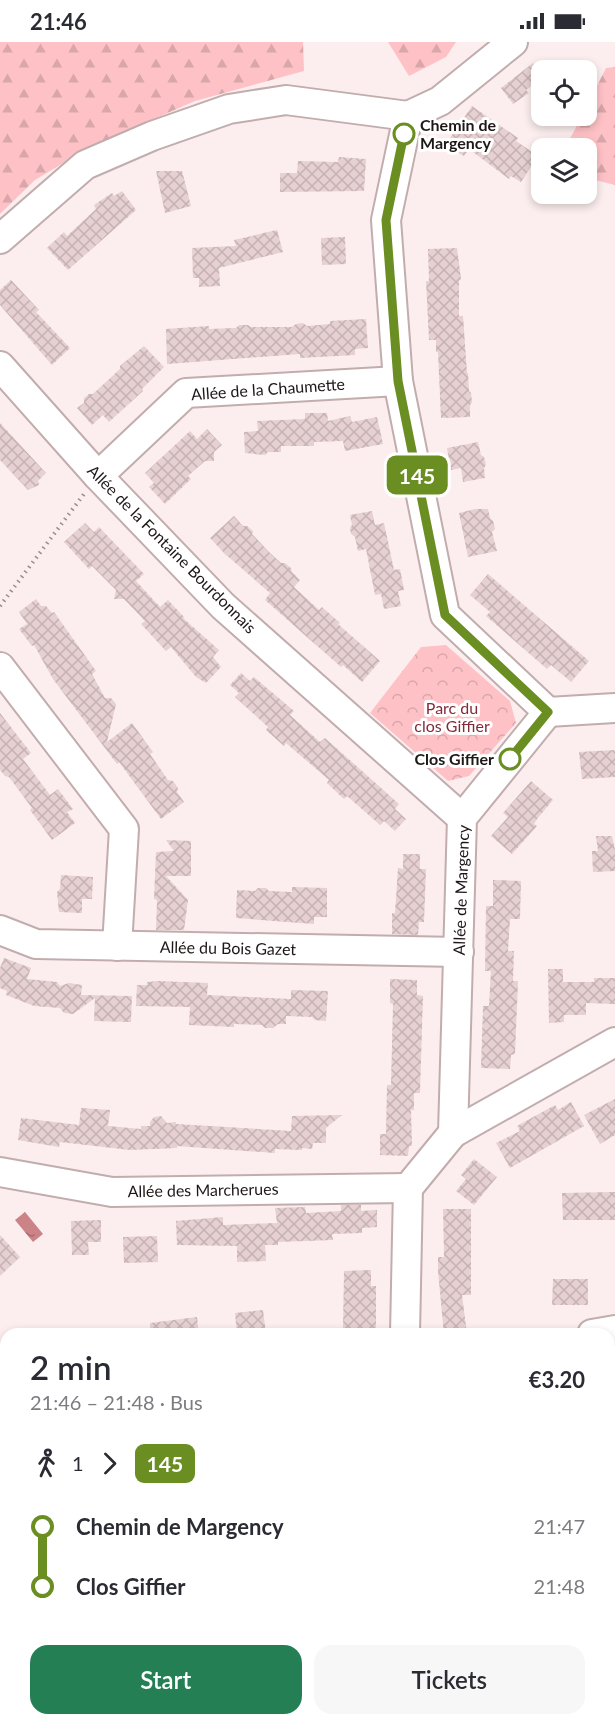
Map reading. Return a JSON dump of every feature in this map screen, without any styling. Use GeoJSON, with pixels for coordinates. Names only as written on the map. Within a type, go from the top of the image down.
{"type":"FeatureCollection","features":[{"type":"Feature","properties":{"kind":"street"},"geometry":{"type":"LineString","coordinates":[[0,239],[85,165],[152,136],[229,109],[286,99],[408,116],[440,101],[513,42]]}},
{"type":"Feature","properties":{"kind":"street"},"geometry":{"type":"LineString","coordinates":[[408,116],[386,220],[398,381],[445,615],[548,712],[615,708]]}},
{"type":"Feature","properties":{"kind":"street","name":"Allée de la Fontaine Bourdonnais"},"geometry":{"type":"LineString","coordinates":[[0,366],[98,476],[223,606],[462,818]]}},
{"type":"Feature","properties":{"kind":"street","name":"Allée de la Chaumette"},"geometry":{"type":"LineString","coordinates":[[98,476],[186,393],[398,381]]}},
{"type":"Feature","properties":{"kind":"street"},"geometry":{"type":"LineString","coordinates":[[0,667],[124,829],[117,946]]}},
{"type":"Feature","properties":{"kind":"street","name":"Allée de Margency"},"geometry":{"type":"LineString","coordinates":[[453,1133],[462,818],[548,712]]}},
{"type":"Feature","properties":{"kind":"street","name":"Allée du Bois Gazet"},"geometry":{"type":"LineString","coordinates":[[0,930],[36,944],[459,952]]}},
{"type":"Feature","properties":{"kind":"street"},"geometry":{"type":"LineString","coordinates":[[405,1328],[408,1188],[453,1133],[615,1042]]}},
{"type":"Feature","properties":{"kind":"street","name":"Allée des Marcherues"},"geometry":{"type":"LineString","coordinates":[[0,1172],[112,1192],[408,1188]]}},
{"type":"Feature","properties":{"kind":"path"},"geometry":{"type":"LineString","coordinates":[[0,606],[98,476]]}},
{"type":"Feature","properties":{"kind":"green space"},"geometry":{"type":"Polygon","coordinates":[[[0,42],[303,42],[304,71],[195,101],[90,147],[35,180],[0,214],[0,42]]]}},
{"type":"Feature","properties":{"kind":"green space"},"geometry":{"type":"Polygon","coordinates":[[[388,42],[456,42],[446,57],[409,76],[388,42]]]}},
{"type":"Feature","properties":{"kind":"green space"},"geometry":{"type":"Polygon","coordinates":[[[615,67],[615,185],[597,180],[597,138],[570,138],[577,126],[597,126],[597,86],[606,68],[615,67]]]}},
{"type":"Feature","properties":{"kind":"green space","name":"Parc du clos Giffier"},"geometry":{"type":"Polygon","coordinates":[[[446,645],[510,701],[516,723],[469,776],[448,781],[370,713],[421,647],[446,645]]]}},
{"type":"Feature","properties":{"kind":"water"},"geometry":{"type":"Polygon","coordinates":[[[25,1212],[43,1234],[33,1242],[15,1220],[25,1212]]]}},
{"type":"Feature","properties":{"kind":"building"},"geometry":{"type":"Polygon","coordinates":[[[531,65],[531,86],[526,90],[529,93],[513,104],[501,88],[531,65]]]}},
{"type":"Feature","properties":{"kind":"building"},"geometry":{"type":"Polygon","coordinates":[[[472,106],[518,138],[516,141],[531,151],[531,167],[521,182],[511,176],[509,179],[469,149],[464,156],[446,144],[472,106]]]}},
{"type":"Feature","properties":{"kind":"building"},"geometry":{"type":"Polygon","coordinates":[[[339,157],[366,159],[364,191],[280,192],[280,173],[297,173],[298,161],[338,162],[339,157]]]}},
{"type":"Feature","properties":{"kind":"building"},"geometry":{"type":"Polygon","coordinates":[[[156,171],[182,171],[191,206],[165,213],[156,171]]]}},
{"type":"Feature","properties":{"kind":"building"},"geometry":{"type":"Polygon","coordinates":[[[122,191],[136,210],[68,270],[47,248],[64,232],[67,236],[96,209],[94,205],[112,193],[114,196],[122,191]]]}},
{"type":"Feature","properties":{"kind":"building"},"geometry":{"type":"Polygon","coordinates":[[[277,230],[283,252],[219,268],[220,286],[199,287],[199,278],[193,278],[192,248],[236,246],[234,240],[277,230]]]}},
{"type":"Feature","properties":{"kind":"building"},"geometry":{"type":"Polygon","coordinates":[[[345,237],[346,264],[322,265],[321,238],[345,237]]]}},
{"type":"Feature","properties":{"kind":"building"},"geometry":{"type":"Polygon","coordinates":[[[457,248],[461,279],[459,281],[459,316],[463,316],[467,373],[472,402],[470,417],[441,418],[438,352],[436,352],[436,340],[429,340],[426,281],[429,281],[428,249],[457,248]]]}},
{"type":"Feature","properties":{"kind":"building"},"geometry":{"type":"Polygon","coordinates":[[[11,280],[39,310],[36,312],[70,348],[52,365],[0,305],[0,290],[11,280]]]}},
{"type":"Feature","properties":{"kind":"building"},"geometry":{"type":"Polygon","coordinates":[[[366,319],[368,348],[355,349],[355,355],[300,358],[300,354],[167,364],[166,329],[209,326],[209,329],[236,328],[239,325],[292,327],[303,323],[307,326],[330,324],[330,321],[366,319]]]}},
{"type":"Feature","properties":{"kind":"building"},"geometry":{"type":"Polygon","coordinates":[[[144,346],[164,367],[142,389],[143,391],[109,422],[103,415],[92,425],[77,408],[84,403],[84,398],[93,394],[120,369],[120,366],[144,346]]]}},
{"type":"Feature","properties":{"kind":"building"},"geometry":{"type":"Polygon","coordinates":[[[305,413],[327,413],[328,421],[350,416],[352,422],[377,417],[383,444],[345,451],[343,441],[314,442],[314,446],[281,446],[281,452],[268,452],[265,455],[245,453],[244,432],[258,431],[257,421],[305,419],[305,413]]]}},
{"type":"Feature","properties":{"kind":"building"},"geometry":{"type":"Polygon","coordinates":[[[0,423],[46,473],[38,481],[39,485],[28,490],[0,460],[0,423]]]}},
{"type":"Feature","properties":{"kind":"building"},"geometry":{"type":"Polygon","coordinates":[[[207,429],[222,445],[214,452],[214,461],[205,461],[188,476],[191,479],[165,504],[149,487],[154,483],[145,473],[190,431],[197,439],[207,429]]]}},
{"type":"Feature","properties":{"kind":"building"},"geometry":{"type":"Polygon","coordinates":[[[478,442],[486,465],[485,478],[463,482],[461,468],[451,470],[447,448],[478,442]]]}},
{"type":"Feature","properties":{"kind":"building"},"geometry":{"type":"Polygon","coordinates":[[[488,509],[495,529],[492,532],[497,551],[468,557],[459,513],[488,509]]]}},
{"type":"Feature","properties":{"kind":"building"},"geometry":{"type":"Polygon","coordinates":[[[372,511],[375,525],[384,523],[394,570],[400,569],[404,590],[398,591],[401,606],[384,609],[381,594],[375,595],[366,549],[358,551],[355,537],[351,534],[350,515],[372,511]]]}},
{"type":"Feature","properties":{"kind":"building"},"geometry":{"type":"Polygon","coordinates":[[[234,516],[243,526],[253,531],[252,534],[281,563],[291,568],[300,580],[294,587],[319,610],[322,607],[380,661],[362,682],[343,665],[341,667],[265,600],[270,593],[210,538],[234,516]]]}},
{"type":"Feature","properties":{"kind":"building"},"geometry":{"type":"Polygon","coordinates":[[[85,523],[94,532],[99,527],[144,574],[136,581],[160,607],[168,600],[183,618],[219,650],[213,657],[221,667],[206,683],[196,677],[171,647],[166,651],[141,624],[145,621],[124,599],[114,599],[116,590],[92,566],[89,569],[64,542],[85,523]]]}},
{"type":"Feature","properties":{"kind":"building"},"geometry":{"type":"Polygon","coordinates":[[[488,574],[589,661],[571,682],[551,665],[547,669],[486,616],[490,612],[470,595],[488,574]]]}},
{"type":"Feature","properties":{"kind":"building"},"geometry":{"type":"Polygon","coordinates":[[[36,599],[41,606],[46,606],[52,613],[54,612],[96,671],[92,674],[105,698],[111,698],[116,704],[107,742],[132,723],[153,752],[150,754],[168,780],[173,781],[178,788],[177,792],[184,802],[161,819],[53,679],[34,645],[32,646],[19,629],[27,624],[19,612],[36,599]]]}},
{"type":"Feature","properties":{"kind":"building"},"geometry":{"type":"Polygon","coordinates":[[[241,673],[250,681],[254,677],[294,711],[290,715],[320,742],[325,738],[399,804],[395,809],[406,819],[395,831],[384,821],[380,825],[347,796],[344,799],[327,783],[329,780],[286,743],[284,746],[266,730],[268,727],[235,697],[239,693],[230,685],[241,673]]]}},
{"type":"Feature","properties":{"kind":"building"},"geometry":{"type":"Polygon","coordinates":[[[0,713],[31,753],[23,759],[50,795],[58,789],[73,809],[67,812],[75,823],[52,840],[9,777],[0,770],[0,713]]]}},
{"type":"Feature","properties":{"kind":"building"},"geometry":{"type":"Polygon","coordinates":[[[615,750],[615,777],[582,779],[579,752],[615,750]]]}},
{"type":"Feature","properties":{"kind":"building"},"geometry":{"type":"Polygon","coordinates":[[[531,781],[553,800],[537,819],[534,824],[537,826],[512,854],[491,836],[508,817],[503,813],[531,781]]]}},
{"type":"Feature","properties":{"kind":"building"},"geometry":{"type":"Polygon","coordinates":[[[596,836],[612,836],[615,871],[593,872],[592,851],[598,851],[596,836]]]}},
{"type":"Feature","properties":{"kind":"building"},"geometry":{"type":"Polygon","coordinates":[[[166,840],[191,841],[191,876],[166,876],[188,900],[184,930],[156,930],[157,900],[154,899],[156,852],[174,851],[166,840]]]}},
{"type":"Feature","properties":{"kind":"building"},"geometry":{"type":"Polygon","coordinates":[[[403,854],[420,854],[420,869],[426,869],[424,922],[419,922],[418,935],[392,934],[392,913],[395,913],[398,868],[403,869],[403,854]]]}},
{"type":"Feature","properties":{"kind":"building"},"geometry":{"type":"Polygon","coordinates":[[[61,875],[93,877],[92,899],[82,899],[82,913],[59,912],[57,892],[60,889],[61,875]]]}},
{"type":"Feature","properties":{"kind":"building"},"geometry":{"type":"Polygon","coordinates":[[[493,880],[521,881],[520,919],[510,919],[508,951],[514,951],[513,981],[518,981],[515,1054],[511,1055],[510,1069],[481,1068],[483,1006],[489,1006],[491,971],[485,971],[486,906],[493,906],[493,880]]]}},
{"type":"Feature","properties":{"kind":"building"},"geometry":{"type":"Polygon","coordinates":[[[292,887],[327,888],[327,917],[314,917],[314,924],[236,918],[237,890],[255,891],[258,888],[266,888],[269,891],[292,892],[292,887]]]}},
{"type":"Feature","properties":{"kind":"building"},"geometry":{"type":"Polygon","coordinates":[[[4,958],[31,968],[27,979],[57,982],[60,986],[69,983],[82,985],[81,995],[132,996],[131,1022],[94,1021],[95,998],[73,1014],[64,1013],[60,1008],[34,1006],[6,995],[7,991],[0,988],[0,968],[4,958]]]}},
{"type":"Feature","properties":{"kind":"building"},"geometry":{"type":"Polygon","coordinates":[[[548,969],[563,969],[563,982],[594,982],[594,978],[615,978],[615,1004],[586,1003],[586,1015],[564,1015],[564,1022],[549,1023],[548,969]]]}},
{"type":"Feature","properties":{"kind":"building"},"geometry":{"type":"Polygon","coordinates":[[[390,979],[417,980],[417,995],[423,996],[420,1093],[414,1093],[414,1110],[411,1110],[412,1146],[409,1146],[408,1156],[380,1155],[380,1134],[386,1134],[387,1085],[391,1085],[393,1004],[390,1003],[390,979]]]}},
{"type":"Feature","properties":{"kind":"building"},"geometry":{"type":"Polygon","coordinates":[[[147,982],[208,983],[207,995],[291,999],[291,990],[328,991],[326,1021],[315,1020],[312,1017],[286,1016],[286,1024],[278,1024],[273,1028],[265,1028],[262,1025],[234,1024],[234,1027],[189,1025],[190,1007],[136,1006],[137,985],[147,985],[147,982]]]}},
{"type":"Feature","properties":{"kind":"building"},"geometry":{"type":"Polygon","coordinates":[[[615,1099],[615,1135],[600,1144],[584,1115],[615,1099]]]}},
{"type":"Feature","properties":{"kind":"building"},"geometry":{"type":"Polygon","coordinates":[[[571,1102],[584,1126],[510,1168],[496,1143],[520,1131],[517,1126],[555,1105],[558,1110],[571,1102]]]}},
{"type":"Feature","properties":{"kind":"building"},"geometry":{"type":"Polygon","coordinates":[[[81,1108],[110,1110],[108,1126],[141,1129],[141,1126],[150,1126],[154,1117],[161,1116],[167,1123],[291,1131],[292,1116],[342,1115],[326,1128],[326,1143],[313,1143],[312,1149],[275,1149],[275,1153],[177,1146],[177,1148],[130,1150],[60,1142],[59,1147],[18,1140],[21,1118],[79,1125],[81,1108]]]}},
{"type":"Feature","properties":{"kind":"building"},"geometry":{"type":"Polygon","coordinates":[[[474,1159],[497,1177],[474,1205],[456,1191],[466,1179],[461,1175],[474,1159]]]}},
{"type":"Feature","properties":{"kind":"building"},"geometry":{"type":"Polygon","coordinates":[[[615,1192],[615,1220],[563,1220],[562,1193],[615,1192]]]}},
{"type":"Feature","properties":{"kind":"building"},"geometry":{"type":"Polygon","coordinates":[[[341,1205],[361,1205],[361,1211],[377,1210],[377,1227],[362,1228],[362,1233],[332,1234],[333,1240],[278,1242],[278,1245],[265,1245],[266,1261],[237,1262],[237,1246],[177,1245],[176,1221],[223,1217],[223,1225],[277,1223],[275,1208],[305,1207],[306,1213],[341,1211],[341,1205]]]}},
{"type":"Feature","properties":{"kind":"building"},"geometry":{"type":"Polygon","coordinates":[[[443,1209],[471,1209],[471,1295],[462,1295],[466,1328],[443,1328],[438,1257],[444,1257],[443,1209]]]}},
{"type":"Feature","properties":{"kind":"building"},"geometry":{"type":"Polygon","coordinates":[[[101,1220],[101,1242],[88,1242],[89,1255],[72,1255],[71,1221],[101,1220]]]}},
{"type":"Feature","properties":{"kind":"building"},"geometry":{"type":"Polygon","coordinates":[[[0,1235],[20,1257],[0,1276],[0,1235]]]}},
{"type":"Feature","properties":{"kind":"building"},"geometry":{"type":"Polygon","coordinates":[[[157,1236],[158,1262],[124,1263],[123,1237],[157,1236]]]}},
{"type":"Feature","properties":{"kind":"building"},"geometry":{"type":"Polygon","coordinates":[[[371,1270],[371,1286],[376,1286],[376,1328],[343,1328],[344,1271],[371,1270]]]}},
{"type":"Feature","properties":{"kind":"building"},"geometry":{"type":"Polygon","coordinates":[[[553,1279],[588,1279],[588,1305],[552,1305],[553,1279]]]}},
{"type":"Feature","properties":{"kind":"building"},"geometry":{"type":"Polygon","coordinates":[[[263,1310],[265,1328],[236,1328],[235,1313],[263,1310]]]}},
{"type":"Feature","properties":{"kind":"building"},"geometry":{"type":"Polygon","coordinates":[[[197,1317],[198,1328],[150,1328],[150,1323],[197,1317]]]}},
{"type":"Feature","properties":{"kind":"bus line","name":"145"},"geometry":{"type":"LineString","coordinates":[[404,134],[386,220],[398,381],[445,615],[548,712],[510,759]]}},
{"type":"Feature","properties":{"kind":"place","name":"Chemin de Margency"},"geometry":{"type":"Point","coordinates":[404,134]}},
{"type":"Feature","properties":{"kind":"place","name":"Clos Giffier"},"geometry":{"type":"Point","coordinates":[510,759]}}]}
